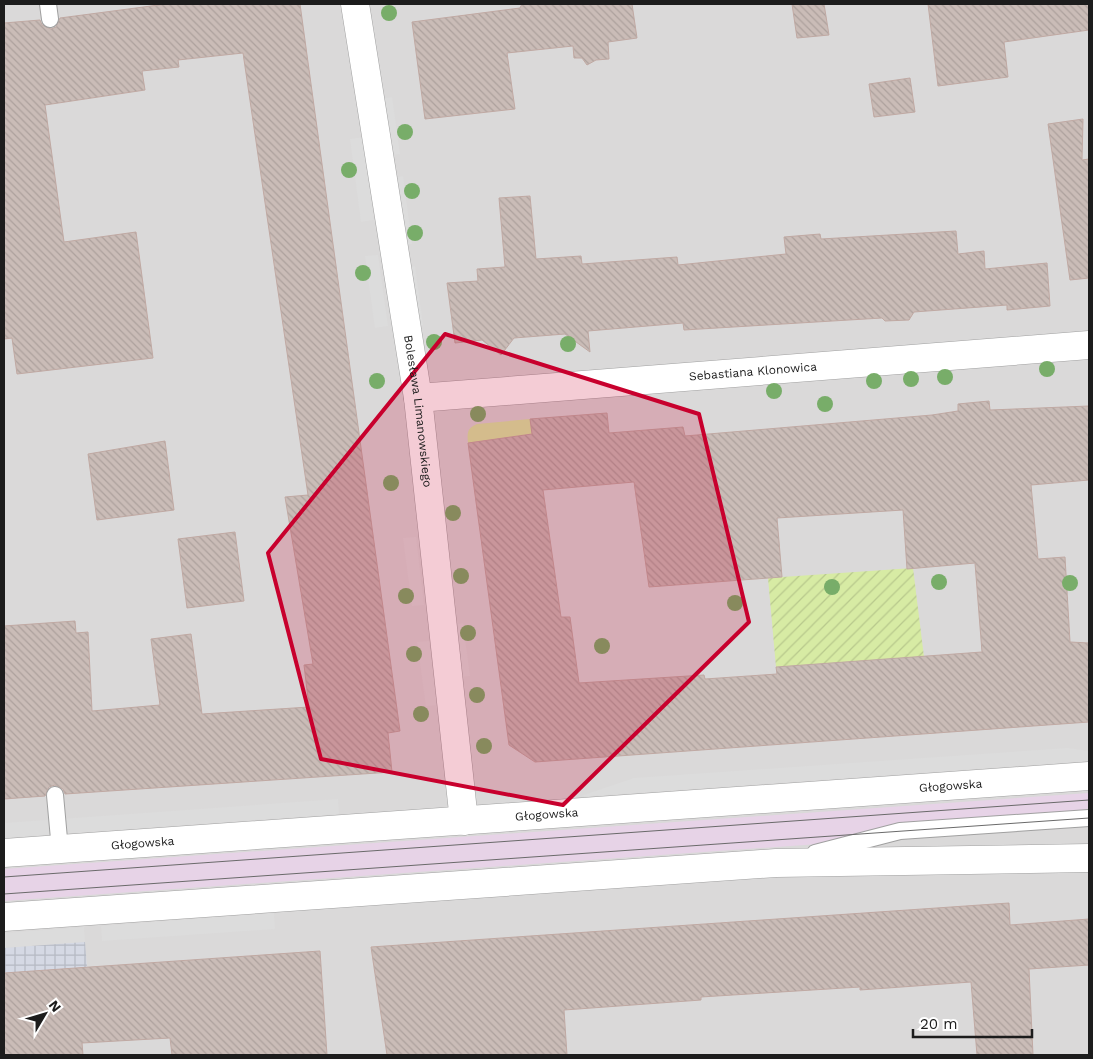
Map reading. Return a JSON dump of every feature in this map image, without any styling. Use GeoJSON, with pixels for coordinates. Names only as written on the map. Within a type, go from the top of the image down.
{"type":"FeatureCollection","features":[{"type":"Feature","properties":{"kind":"street","name":"Bolesława Limanowskiego"},"geometry":{"type":"LineString","coordinates":[[355,4],[418,398],[464,821]]}},
{"type":"Feature","properties":{"kind":"street","name":"Sebastiana Klonowica"},"geometry":{"type":"LineString","coordinates":[[418,398],[1089,345]]}},
{"type":"Feature","properties":{"kind":"street","name":"Głogowska"},"geometry":{"type":"LineString","coordinates":[[4,853],[1089,776]]}},
{"type":"Feature","properties":{"kind":"street"},"geometry":{"type":"LineString","coordinates":[[4,917],[776,863],[1089,858]]}},
{"type":"Feature","properties":{"kind":"lane"},"geometry":{"type":"LineString","coordinates":[[55,795],[60,850]]}},
{"type":"Feature","properties":{"kind":"lane"},"geometry":{"type":"LineString","coordinates":[[776,863],[900,831],[1089,818]]}},
{"type":"Feature","properties":{"kind":"highlighted area"},"geometry":{"type":"Polygon","coordinates":[[[445,334],[699,414],[749,622],[563,805],[321,759],[268,553],[445,334]]]}},
{"type":"Feature","properties":{"kind":"shaded area"},"geometry":{"type":"Polygon","coordinates":[[[4,4],[1089,4],[1089,1055],[4,1055],[4,4]]]}},
{"type":"Feature","properties":{"kind":"shaded area"},"geometry":{"type":"Polygon","coordinates":[[[392,97],[400,154],[388,156],[380,99],[392,97]]]}},
{"type":"Feature","properties":{"kind":"shaded area"},"geometry":{"type":"Polygon","coordinates":[[[363,137],[374,220],[361,222],[350,139],[363,137]]]}},
{"type":"Feature","properties":{"kind":"shaded area"},"geometry":{"type":"Polygon","coordinates":[[[403,176],[412,244],[400,245],[391,178],[403,176]]]}},
{"type":"Feature","properties":{"kind":"shaded area"},"geometry":{"type":"Polygon","coordinates":[[[378,255],[388,326],[375,328],[365,256],[378,255]]]}},
{"type":"Feature","properties":{"kind":"shaded area"},"geometry":{"type":"Polygon","coordinates":[[[415,266],[423,325],[411,326],[403,268],[415,266]]]}},
{"type":"Feature","properties":{"kind":"shaded area"},"geometry":{"type":"Polygon","coordinates":[[[416,537],[424,605],[412,606],[403,538],[416,537]]]}},
{"type":"Feature","properties":{"kind":"shaded area"},"geometry":{"type":"Polygon","coordinates":[[[463,623],[470,676],[458,677],[451,625],[463,623]]]}},
{"type":"Feature","properties":{"kind":"shaded area"},"geometry":{"type":"Polygon","coordinates":[[[429,641],[438,705],[426,706],[417,642],[429,641]]]}},
{"type":"Feature","properties":{"kind":"shaded area"},"geometry":{"type":"Polygon","coordinates":[[[1068,748],[1089,751],[1089,761],[578,797],[634,778],[1068,748]]]}},
{"type":"Feature","properties":{"kind":"shaded area"},"geometry":{"type":"Polygon","coordinates":[[[1089,793],[1089,825],[4,901],[4,869],[1089,793]]]}},
{"type":"Feature","properties":{"kind":"shaded area"},"geometry":{"type":"Polygon","coordinates":[[[338,799],[339,814],[4,838],[4,823],[338,799]]]}},
{"type":"Feature","properties":{"kind":"shaded area"},"geometry":{"type":"Polygon","coordinates":[[[274,913],[275,929],[102,941],[101,926],[274,913]]]}},
{"type":"Feature","properties":{"kind":"shaded area"},"geometry":{"type":"Polygon","coordinates":[[[84,927],[85,942],[4,948],[4,933],[84,927]]]}},
{"type":"Feature","properties":{"kind":"shaded area"},"geometry":{"type":"Polygon","coordinates":[[[85,942],[87,967],[4,973],[4,948],[85,942]]]}},
{"type":"Feature","properties":{"kind":"green space"},"geometry":{"type":"Polygon","coordinates":[[[530,419],[532,434],[468,443],[468,431],[477,424],[530,419]]]}},
{"type":"Feature","properties":{"kind":"green space"},"geometry":{"type":"Polygon","coordinates":[[[913,568],[924,657],[776,667],[768,578],[913,568]]]}},
{"type":"Feature","properties":{"kind":"building"},"geometry":{"type":"Polygon","coordinates":[[[166,4],[300,4],[400,731],[388,733],[392,772],[65,794],[63,789],[55,785],[49,787],[45,796],[4,799],[4,626],[75,621],[76,633],[88,632],[92,711],[160,705],[151,639],[191,634],[202,714],[309,707],[304,665],[313,664],[285,497],[308,495],[243,53],[178,60],[179,67],[142,71],[145,90],[45,105],[64,242],[136,232],[153,358],[17,374],[12,338],[4,339],[4,23],[40,20],[42,25],[51,29],[56,27],[60,18],[166,4]]]}},
{"type":"Feature","properties":{"kind":"building"},"geometry":{"type":"Polygon","coordinates":[[[522,4],[632,4],[637,38],[608,42],[609,59],[596,60],[587,65],[582,58],[574,58],[573,46],[507,53],[515,109],[425,119],[412,22],[520,8],[522,4]]]}},
{"type":"Feature","properties":{"kind":"building"},"geometry":{"type":"Polygon","coordinates":[[[792,4],[824,4],[829,35],[797,38],[792,4]]]}},
{"type":"Feature","properties":{"kind":"building"},"geometry":{"type":"Polygon","coordinates":[[[928,4],[1089,4],[1089,30],[1004,42],[1008,77],[938,86],[928,4]]]}},
{"type":"Feature","properties":{"kind":"building"},"geometry":{"type":"Polygon","coordinates":[[[910,78],[915,112],[874,117],[869,84],[910,78]]]}},
{"type":"Feature","properties":{"kind":"building"},"geometry":{"type":"Polygon","coordinates":[[[1083,119],[1082,160],[1089,159],[1089,278],[1070,280],[1048,124],[1083,119]]]}},
{"type":"Feature","properties":{"kind":"building"},"geometry":{"type":"Polygon","coordinates":[[[530,196],[536,259],[581,256],[582,264],[677,257],[678,265],[786,254],[784,237],[820,234],[821,239],[956,231],[958,254],[984,251],[985,269],[1047,263],[1050,306],[1007,310],[1007,305],[914,312],[909,320],[885,321],[882,318],[684,330],[683,323],[588,331],[590,352],[565,334],[514,338],[501,355],[482,340],[455,343],[447,283],[478,281],[477,269],[505,267],[499,198],[530,196]]]}},
{"type":"Feature","properties":{"kind":"building"},"geometry":{"type":"Polygon","coordinates":[[[989,401],[990,410],[1089,406],[1089,480],[1031,485],[1038,559],[1065,557],[1070,642],[1089,643],[1089,722],[535,762],[509,745],[468,443],[532,434],[530,419],[607,413],[609,433],[683,427],[685,436],[932,415],[958,411],[958,404],[989,401]],[[634,482],[543,490],[561,617],[570,617],[579,683],[704,675],[705,679],[777,674],[776,667],[982,652],[975,563],[907,569],[903,510],[777,518],[782,577],[649,587],[634,482]]]}},
{"type":"Feature","properties":{"kind":"building"},"geometry":{"type":"Polygon","coordinates":[[[165,441],[174,510],[97,520],[88,454],[165,441]]]}},
{"type":"Feature","properties":{"kind":"building"},"geometry":{"type":"Polygon","coordinates":[[[235,532],[244,601],[187,608],[178,539],[235,532]]]}},
{"type":"Feature","properties":{"kind":"building"},"geometry":{"type":"Polygon","coordinates":[[[1009,903],[1010,925],[1089,919],[1089,965],[1029,969],[1033,1055],[977,1055],[971,982],[860,990],[860,987],[701,997],[701,1000],[564,1010],[567,1055],[387,1055],[371,947],[1009,903]]]}},
{"type":"Feature","properties":{"kind":"building"},"geometry":{"type":"Polygon","coordinates":[[[320,951],[327,1055],[172,1055],[170,1038],[82,1043],[83,1055],[4,1055],[4,973],[320,951]]]}},
{"type":"Feature","properties":{"kind":"tram line"},"geometry":{"type":"LineString","coordinates":[[4,877],[1089,800]]}},
{"type":"Feature","properties":{"kind":"tram line"},"geometry":{"type":"LineString","coordinates":[[4,894],[1089,818]]}}]}
